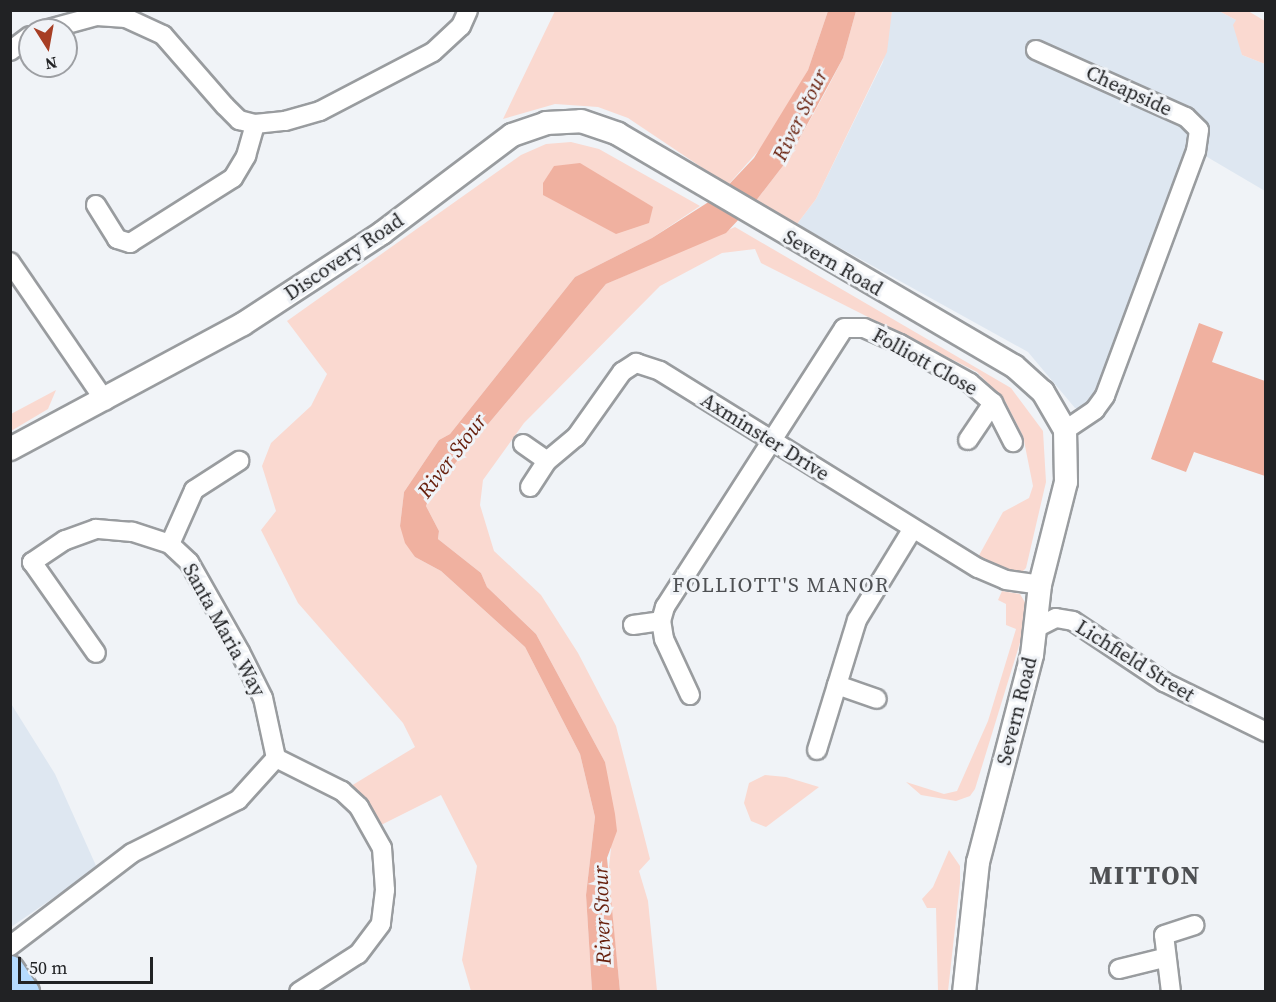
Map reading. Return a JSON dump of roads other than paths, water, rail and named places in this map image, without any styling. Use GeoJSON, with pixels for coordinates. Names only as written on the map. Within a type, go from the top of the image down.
{"type":"FeatureCollection","features":[{"type":"Feature","properties":{"kind":"main road"},"geometry":{"type":"LineString","coordinates":[[10,970],[25,992]]}},
{"type":"Feature","properties":{"kind":"street"},"geometry":{"type":"LineString","coordinates":[[78,19],[96,13],[126,18],[163,34],[239,120],[255,124],[285,122],[320,111],[433,52],[461,26],[468,10]]}},
{"type":"Feature","properties":{"kind":"street","name":"Cheapside"},"geometry":{"type":"LineString","coordinates":[[1036,50],[1186,117],[1199,130],[1196,151],[1105,396],[1095,410],[1065,430]]}},
{"type":"Feature","properties":{"kind":"street","name":"Discovery Road"},"geometry":{"type":"LineString","coordinates":[[10,449],[105,401],[290,294],[382,233],[498,143],[528,128],[561,121],[596,124],[675,170]]}},
{"type":"Feature","properties":{"kind":"street"},"geometry":{"type":"LineString","coordinates":[[96,205],[117,240],[130,243],[233,178],[246,156],[255,124]]}},
{"type":"Feature","properties":{"kind":"street","name":"Severn Road"},"geometry":{"type":"LineString","coordinates":[[675,170],[773,229],[1014,366],[1043,392],[1065,430],[1066,482],[1040,585],[1036,628],[980,851],[964,992]]}},
{"type":"Feature","properties":{"kind":"street"},"geometry":{"type":"LineString","coordinates":[[10,262],[105,401]]}},
{"type":"Feature","properties":{"kind":"street","name":"Folliott Close"},"geometry":{"type":"LineString","coordinates":[[771,439],[848,326],[900,344],[970,383],[993,403],[1013,442]]}},
{"type":"Feature","properties":{"kind":"street","name":"Axminster Drive"},"geometry":{"type":"LineString","coordinates":[[530,487],[547,461],[576,437],[622,372],[636,363],[660,371],[912,530],[989,573],[1040,585]]}},
{"type":"Feature","properties":{"kind":"street","name":"Folliott Close"},"geometry":{"type":"LineString","coordinates":[[968,440],[993,403]]}},
{"type":"Feature","properties":{"kind":"street"},"geometry":{"type":"LineString","coordinates":[[690,695],[678,678],[661,621],[665,607],[771,439]]}},
{"type":"Feature","properties":{"kind":"street"},"geometry":{"type":"LineString","coordinates":[[523,444],[547,461]]}},
{"type":"Feature","properties":{"kind":"street"},"geometry":{"type":"LineString","coordinates":[[170,544],[195,490],[239,461]]}},
{"type":"Feature","properties":{"kind":"street","name":"Santa Maria Way"},"geometry":{"type":"LineString","coordinates":[[96,653],[32,562],[65,540],[96,529],[132,532],[170,544],[189,562],[263,698],[276,758]]}},
{"type":"Feature","properties":{"kind":"street"},"geometry":{"type":"LineString","coordinates":[[817,750],[865,603],[912,530]]}},
{"type":"Feature","properties":{"kind":"street","name":"Lichfield Street"},"geometry":{"type":"LineString","coordinates":[[1036,628],[1056,618],[1073,621],[1164,682],[1266,732]]}},
{"type":"Feature","properties":{"kind":"street"},"geometry":{"type":"LineString","coordinates":[[633,625],[661,621]]}},
{"type":"Feature","properties":{"kind":"street"},"geometry":{"type":"LineString","coordinates":[[837,685],[877,699]]}},
{"type":"Feature","properties":{"kind":"street"},"geometry":{"type":"LineString","coordinates":[[10,946],[132,853],[238,801],[276,758],[342,791],[359,807],[382,848],[385,890],[381,924],[358,954],[299,992]]}},
{"type":"Feature","properties":{"kind":"street"},"geometry":{"type":"LineString","coordinates":[[1171,992],[1164,958],[1164,934],[1194,925]]}},
{"type":"Feature","properties":{"kind":"street"},"geometry":{"type":"LineString","coordinates":[[1119,969],[1164,958]]}},
{"type":"Feature","properties":{"kind":"water","name":"River Stour"},"geometry":{"type":"Polygon","coordinates":[[[828,11],[856,11],[843,58],[789,158],[755,202],[726,233],[606,284],[431,492],[426,506],[439,531],[438,539],[481,573],[487,587],[536,634],[605,762],[617,831],[607,858],[620,991],[592,991],[586,895],[595,817],[580,754],[525,647],[441,571],[415,557],[405,543],[400,526],[404,492],[439,440],[450,434],[575,277],[652,238],[718,196],[754,158],[808,70],[828,11]]]}},
{"type":"Feature","properties":{"kind":"water"},"geometry":{"type":"Polygon","coordinates":[[[580,163],[653,207],[649,223],[616,234],[543,195],[543,183],[554,166],[580,163]]]}},
{"type":"Feature","properties":{"kind":"water"},"geometry":{"type":"Polygon","coordinates":[[[1199,323],[1223,332],[1212,362],[1265,381],[1265,476],[1194,452],[1186,472],[1151,459],[1199,323]]]}},
{"type":"Feature","properties":{"kind":"district","name":"FOLLIOTT'S MANOR"},"geometry":{"type":"Point","coordinates":[781,585]}},
{"type":"Feature","properties":{"kind":"district","name":"MITTON"},"geometry":{"type":"Point","coordinates":[1145,876]}}]}
